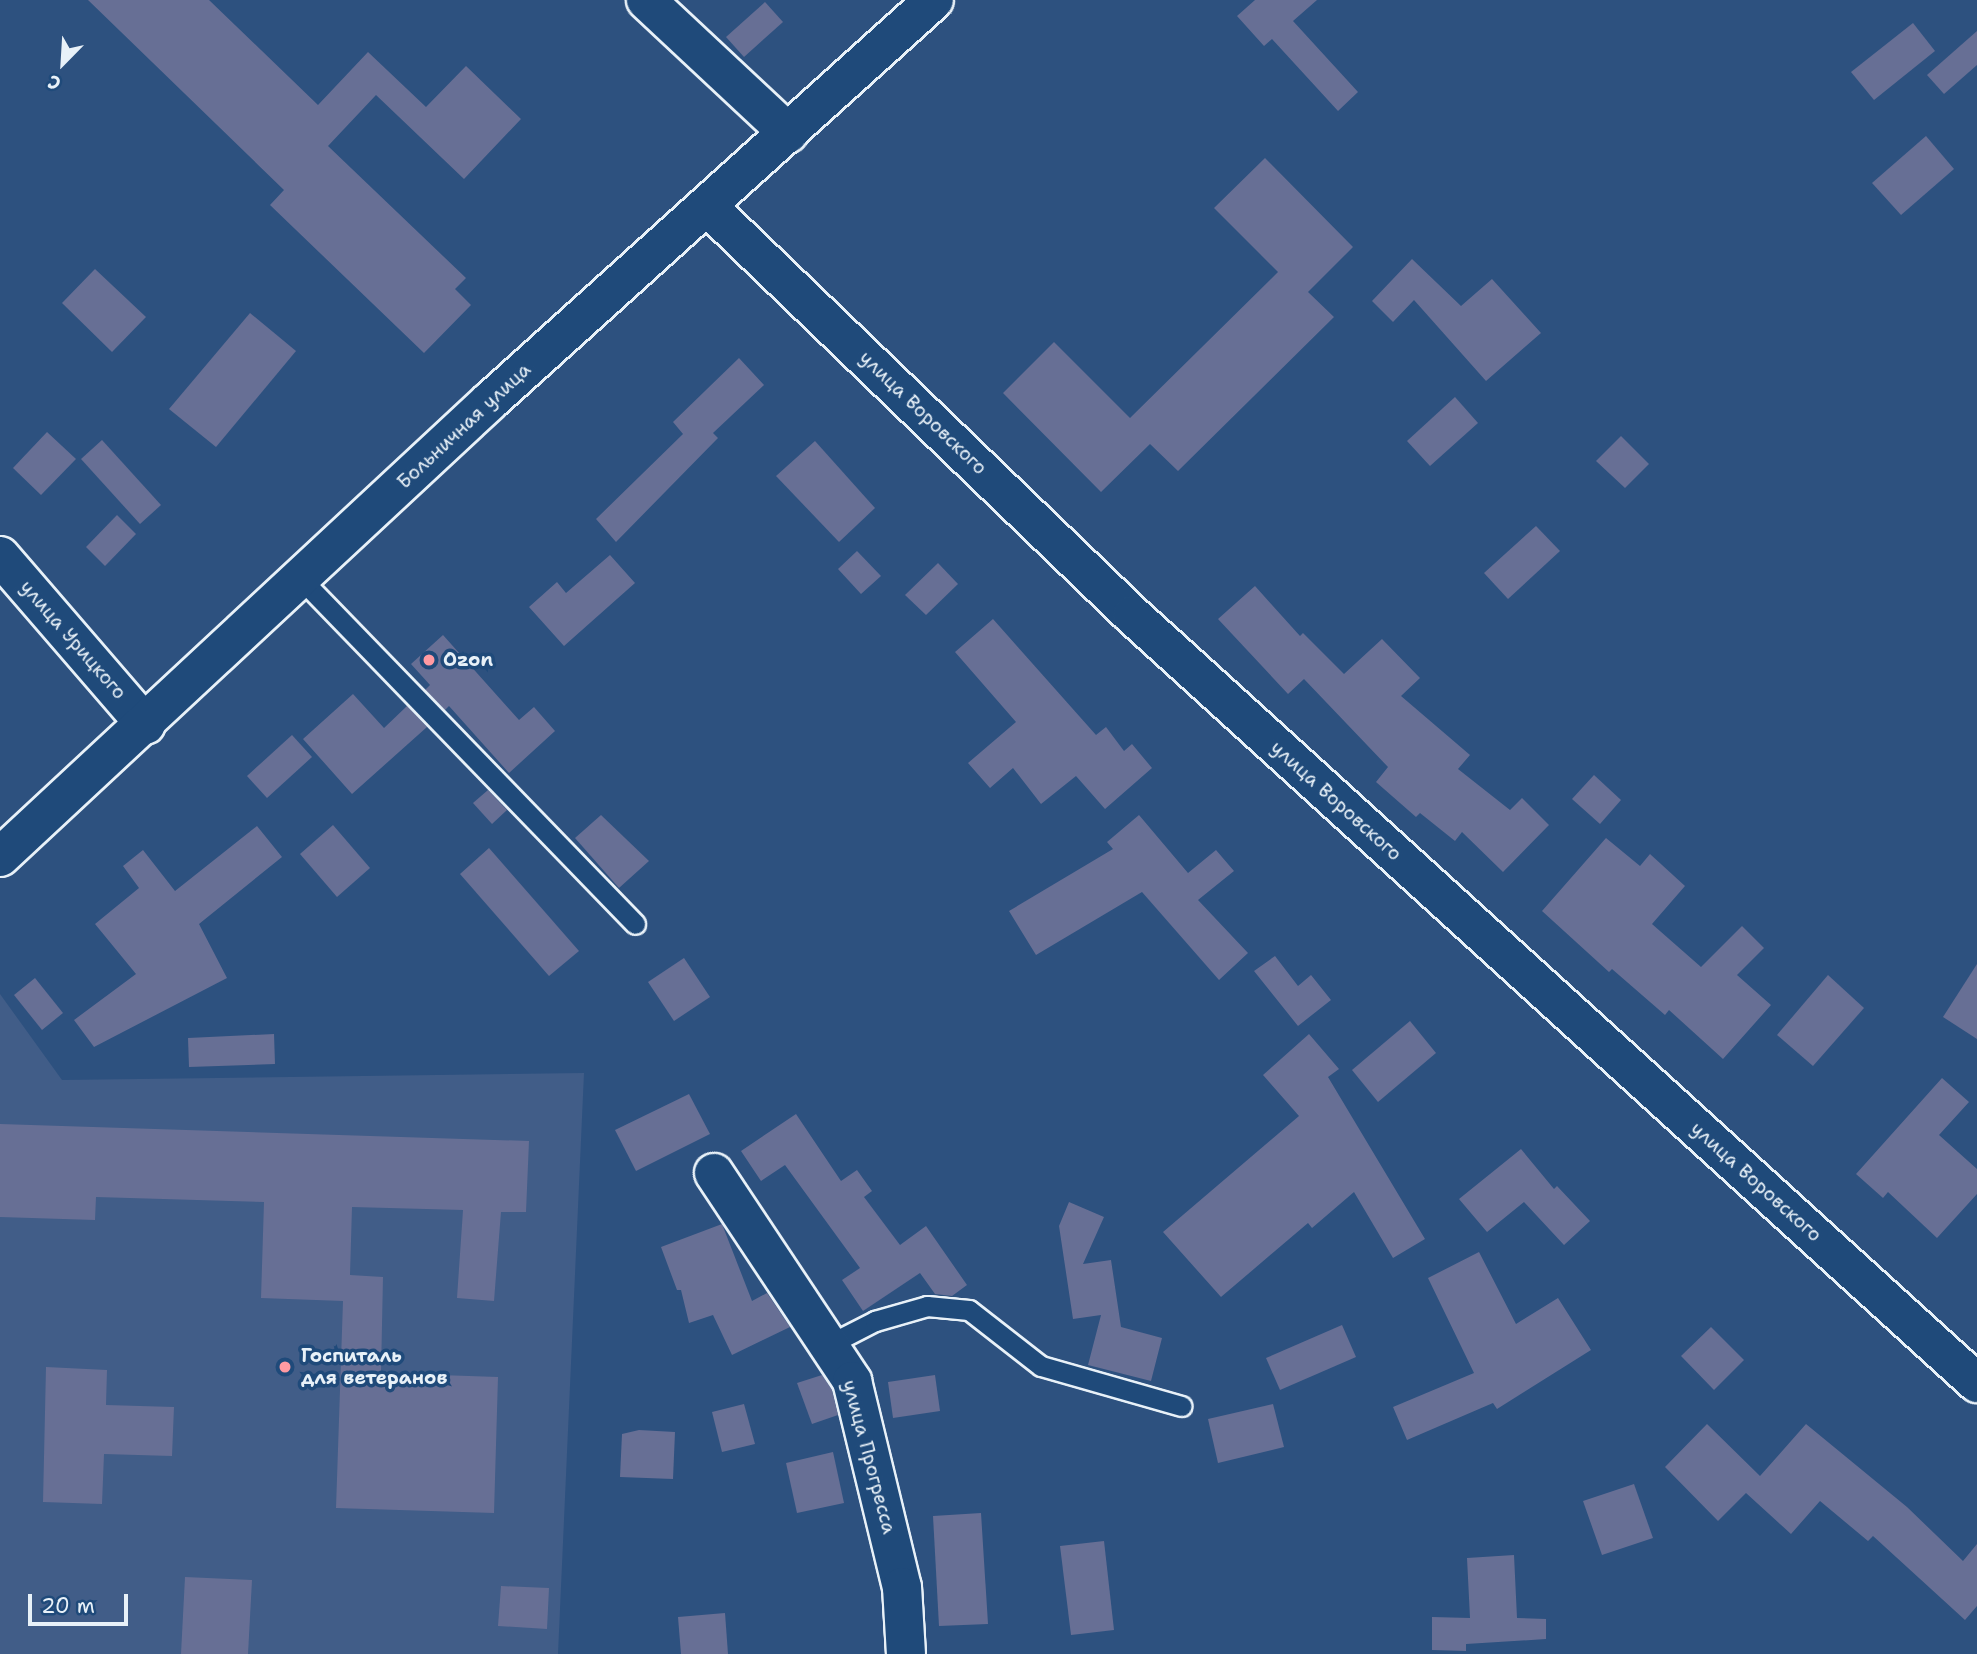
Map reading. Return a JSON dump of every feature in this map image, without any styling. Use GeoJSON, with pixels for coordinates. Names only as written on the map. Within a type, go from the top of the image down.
{"type":"FeatureCollection","features":[{"type":"Feature","properties":{"kind":"street"},"geometry":{"type":"LineString","coordinates":[[646,0],[788,133]]}},
{"type":"Feature","properties":{"kind":"street","name":"Больничная улица"},"geometry":{"type":"LineString","coordinates":[[0,857],[934,0]]}},
{"type":"Feature","properties":{"kind":"street","name":"улица Воровского"},"geometry":{"type":"LineString","coordinates":[[707,206],[1132,615],[1977,1383]]}},
{"type":"Feature","properties":{"kind":"street","name":"улица Урицкого"},"geometry":{"type":"LineString","coordinates":[[0,556],[146,725]]}},
{"type":"Feature","properties":{"kind":"street","name":"улица Прогресса"},"geometry":{"type":"LineString","coordinates":[[714,1173],[852,1381],[902,1587],[906,1654]]}},
{"type":"Feature","properties":{"kind":"lane"},"geometry":{"type":"LineString","coordinates":[[301,579],[635,924]]}},
{"type":"Feature","properties":{"kind":"lane"},"geometry":{"type":"LineString","coordinates":[[828,1345],[875,1321],[927,1306],[969,1310],[1041,1366],[1181,1406]]}},
{"type":"Feature","properties":{"kind":"shaded area","name":"Госпиталь для ветеранов"},"geometry":{"type":"Polygon","coordinates":[[[0,994],[62,1080],[584,1073],[558,1654],[0,1654],[0,994]]]}},
{"type":"Feature","properties":{"kind":"building"},"geometry":{"type":"Polygon","coordinates":[[[88,0],[209,0],[318,105],[368,52],[426,107],[466,66],[521,119],[464,179],[376,95],[328,146],[466,278],[455,289],[471,305],[424,353],[270,205],[284,190],[88,0]]]}},
{"type":"Feature","properties":{"kind":"building"},"geometry":{"type":"Polygon","coordinates":[[[1255,0],[1317,0],[1293,21],[1358,92],[1338,111],[1272,39],[1264,46],[1237,16],[1255,0]]]}},
{"type":"Feature","properties":{"kind":"building"},"geometry":{"type":"Polygon","coordinates":[[[765,2],[783,22],[744,57],[726,37],[765,2]]]}},
{"type":"Feature","properties":{"kind":"building"},"geometry":{"type":"Polygon","coordinates":[[[1913,23],[1935,51],[1874,100],[1851,72],[1913,23]]]}},
{"type":"Feature","properties":{"kind":"building"},"geometry":{"type":"Polygon","coordinates":[[[1977,31],[1977,65],[1944,94],[1927,75],[1977,31]]]}},
{"type":"Feature","properties":{"kind":"building"},"geometry":{"type":"Polygon","coordinates":[[[1926,136],[1954,169],[1901,215],[1872,183],[1926,136]]]}},
{"type":"Feature","properties":{"kind":"building"},"geometry":{"type":"Polygon","coordinates":[[[1265,158],[1353,247],[1308,292],[1334,317],[1178,471],[1150,444],[1101,492],[1003,393],[1054,342],[1130,418],[1278,272],[1214,208],[1265,158]]]}},
{"type":"Feature","properties":{"kind":"building"},"geometry":{"type":"Polygon","coordinates":[[[1412,259],[1461,306],[1492,279],[1541,333],[1486,381],[1414,300],[1393,322],[1372,301],[1412,259]]]}},
{"type":"Feature","properties":{"kind":"building"},"geometry":{"type":"Polygon","coordinates":[[[95,269],[146,317],[112,352],[62,303],[95,269]]]}},
{"type":"Feature","properties":{"kind":"building"},"geometry":{"type":"Polygon","coordinates":[[[250,313],[296,351],[216,447],[169,409],[250,313]]]}},
{"type":"Feature","properties":{"kind":"building"},"geometry":{"type":"Polygon","coordinates":[[[739,358],[764,385],[713,433],[718,438],[616,542],[596,519],[683,434],[673,422],[739,358]]]}},
{"type":"Feature","properties":{"kind":"building"},"geometry":{"type":"Polygon","coordinates":[[[1455,397],[1478,423],[1430,466],[1407,441],[1455,397]]]}},
{"type":"Feature","properties":{"kind":"building"},"geometry":{"type":"Polygon","coordinates":[[[47,432],[76,459],[41,495],[13,468],[47,432]]]}},
{"type":"Feature","properties":{"kind":"building"},"geometry":{"type":"Polygon","coordinates":[[[1621,436],[1649,464],[1625,488],[1596,461],[1621,436]]]}},
{"type":"Feature","properties":{"kind":"building"},"geometry":{"type":"Polygon","coordinates":[[[102,440],[161,505],[140,524],[81,459],[102,440]]]}},
{"type":"Feature","properties":{"kind":"building"},"geometry":{"type":"Polygon","coordinates":[[[815,441],[875,508],[839,542],[776,476],[815,441]]]}},
{"type":"Feature","properties":{"kind":"building"},"geometry":{"type":"Polygon","coordinates":[[[117,515],[136,534],[105,566],[86,547],[117,515]]]}},
{"type":"Feature","properties":{"kind":"building"},"geometry":{"type":"Polygon","coordinates":[[[1536,526],[1560,551],[1508,599],[1484,573],[1536,526]]]}},
{"type":"Feature","properties":{"kind":"building"},"geometry":{"type":"Polygon","coordinates":[[[857,551],[881,576],[861,594],[838,569],[857,551]]]}},
{"type":"Feature","properties":{"kind":"building"},"geometry":{"type":"Polygon","coordinates":[[[610,555],[635,583],[564,646],[529,607],[557,582],[566,593],[610,555]]]}},
{"type":"Feature","properties":{"kind":"building"},"geometry":{"type":"Polygon","coordinates":[[[938,563],[958,584],[926,615],[905,595],[938,563]]]}},
{"type":"Feature","properties":{"kind":"building"},"geometry":{"type":"Polygon","coordinates":[[[1255,586],[1300,636],[1303,633],[1344,674],[1382,639],[1420,678],[1401,696],[1470,755],[1458,769],[1510,810],[1522,798],[1549,825],[1503,872],[1462,832],[1455,841],[1420,813],[1416,817],[1376,782],[1388,767],[1304,679],[1288,694],[1218,619],[1255,586]]]}},
{"type":"Feature","properties":{"kind":"building"},"geometry":{"type":"Polygon","coordinates":[[[993,619],[1096,735],[1106,727],[1124,751],[1132,744],[1152,768],[1105,809],[1076,776],[1041,804],[1013,768],[990,788],[968,763],[1016,722],[955,652],[993,619]]]}},
{"type":"Feature","properties":{"kind":"building"},"geometry":{"type":"Polygon","coordinates":[[[443,635],[519,720],[534,707],[555,731],[509,773],[449,706],[445,710],[425,690],[430,685],[411,664],[443,635]]]}},
{"type":"Feature","properties":{"kind":"building"},"geometry":{"type":"Polygon","coordinates":[[[353,694],[384,728],[407,706],[427,727],[352,794],[303,739],[353,694]]]}},
{"type":"Feature","properties":{"kind":"building"},"geometry":{"type":"Polygon","coordinates":[[[292,735],[312,757],[267,798],[247,776],[292,735]]]}},
{"type":"Feature","properties":{"kind":"building"},"geometry":{"type":"Polygon","coordinates":[[[1594,775],[1621,800],[1600,824],[1572,799],[1594,775]]]}},
{"type":"Feature","properties":{"kind":"building"},"geometry":{"type":"Polygon","coordinates":[[[488,790],[507,810],[492,824],[473,803],[488,790]]]}},
{"type":"Feature","properties":{"kind":"building"},"geometry":{"type":"Polygon","coordinates":[[[601,815],[649,861],[619,888],[575,838],[601,815]]]}},
{"type":"Feature","properties":{"kind":"building"},"geometry":{"type":"Polygon","coordinates":[[[1139,815],[1188,873],[1216,850],[1234,871],[1198,900],[1248,953],[1219,980],[1142,892],[1036,955],[1009,911],[1113,849],[1107,842],[1139,815]]]}},
{"type":"Feature","properties":{"kind":"building"},"geometry":{"type":"Polygon","coordinates":[[[333,825],[370,868],[337,897],[300,854],[333,825]]]}},
{"type":"Feature","properties":{"kind":"building"},"geometry":{"type":"Polygon","coordinates":[[[257,826],[282,857],[199,924],[227,978],[94,1047],[74,1020],[136,974],[95,924],[139,888],[123,866],[143,850],[175,891],[257,826]]]}},
{"type":"Feature","properties":{"kind":"building"},"geometry":{"type":"Polygon","coordinates":[[[1606,838],[1640,866],[1650,854],[1685,886],[1652,924],[1701,967],[1742,926],[1764,948],[1737,975],[1771,1005],[1723,1059],[1669,1010],[1665,1015],[1612,969],[1609,972],[1542,911],[1606,838]]]}},
{"type":"Feature","properties":{"kind":"building"},"geometry":{"type":"Polygon","coordinates":[[[489,848],[579,951],[549,976],[460,874],[489,848]]]}},
{"type":"Feature","properties":{"kind":"building"},"geometry":{"type":"Polygon","coordinates":[[[1275,956],[1298,986],[1311,975],[1331,1000],[1298,1026],[1254,971],[1275,956]]]}},
{"type":"Feature","properties":{"kind":"building"},"geometry":{"type":"Polygon","coordinates":[[[684,958],[710,997],[674,1021],[648,982],[684,958]]]}},
{"type":"Feature","properties":{"kind":"building"},"geometry":{"type":"Polygon","coordinates":[[[1977,964],[1977,1039],[1943,1017],[1977,964]]]}},
{"type":"Feature","properties":{"kind":"building"},"geometry":{"type":"Polygon","coordinates":[[[1828,975],[1864,1008],[1813,1066],[1777,1035],[1828,975]]]}},
{"type":"Feature","properties":{"kind":"building"},"geometry":{"type":"Polygon","coordinates":[[[35,978],[63,1013],[42,1030],[14,995],[35,978]]]}},
{"type":"Feature","properties":{"kind":"building"},"geometry":{"type":"Polygon","coordinates":[[[1410,1021],[1436,1053],[1378,1102],[1352,1070],[1410,1021]]]}},
{"type":"Feature","properties":{"kind":"building"},"geometry":{"type":"Polygon","coordinates":[[[274,1034],[275,1064],[189,1067],[188,1038],[274,1034]]]}},
{"type":"Feature","properties":{"kind":"building"},"geometry":{"type":"Polygon","coordinates":[[[1309,1034],[1339,1069],[1328,1077],[1425,1239],[1393,1258],[1354,1192],[1312,1228],[1308,1223],[1221,1297],[1163,1232],[1299,1116],[1263,1075],[1309,1034]]]}},
{"type":"Feature","properties":{"kind":"building"},"geometry":{"type":"Polygon","coordinates":[[[1942,1078],[1969,1102],[1939,1135],[1977,1169],[1977,1194],[1937,1238],[1888,1192],[1883,1198],[1856,1174],[1942,1078]]]}},
{"type":"Feature","properties":{"kind":"building"},"geometry":{"type":"Polygon","coordinates":[[[689,1094],[710,1134],[636,1171],[615,1130],[689,1094]]]}},
{"type":"Feature","properties":{"kind":"building"},"geometry":{"type":"Polygon","coordinates":[[[796,1114],[841,1181],[857,1170],[872,1191],[864,1197],[900,1245],[926,1226],[967,1285],[952,1296],[935,1294],[920,1273],[863,1311],[842,1280],[860,1268],[785,1165],[761,1181],[741,1151],[796,1114]]]}},
{"type":"Feature","properties":{"kind":"building"},"geometry":{"type":"Polygon","coordinates":[[[0,1124],[529,1141],[526,1212],[501,1212],[494,1301],[457,1298],[463,1210],[352,1207],[350,1275],[383,1277],[381,1373],[498,1377],[494,1513],[336,1508],[343,1301],[261,1298],[264,1202],[96,1197],[95,1220],[0,1217],[0,1124]]]}},
{"type":"Feature","properties":{"kind":"building"},"geometry":{"type":"Polygon","coordinates":[[[1521,1149],[1554,1189],[1557,1186],[1590,1221],[1564,1245],[1524,1202],[1487,1232],[1459,1199],[1521,1149]]]}},
{"type":"Feature","properties":{"kind":"building"},"geometry":{"type":"Polygon","coordinates":[[[1069,1202],[1104,1217],[1083,1264],[1111,1260],[1121,1327],[1162,1338],[1151,1381],[1088,1365],[1101,1315],[1073,1319],[1059,1226],[1069,1202]]]}},
{"type":"Feature","properties":{"kind":"building"},"geometry":{"type":"Polygon","coordinates":[[[722,1224],[752,1301],[767,1293],[790,1327],[732,1355],[713,1315],[689,1323],[681,1290],[677,1290],[661,1247],[722,1224]]]}},
{"type":"Feature","properties":{"kind":"building"},"geometry":{"type":"Polygon","coordinates":[[[1479,1252],[1516,1324],[1558,1298],[1591,1350],[1497,1409],[1493,1403],[1407,1440],[1393,1407],[1474,1373],[1428,1278],[1479,1252]]]}},
{"type":"Feature","properties":{"kind":"building"},"geometry":{"type":"Polygon","coordinates":[[[1342,1325],[1356,1357],[1280,1390],[1266,1358],[1342,1325]]]}},
{"type":"Feature","properties":{"kind":"building"},"geometry":{"type":"Polygon","coordinates":[[[1711,1327],[1744,1360],[1714,1390],[1681,1356],[1711,1327]]]}},
{"type":"Feature","properties":{"kind":"building"},"geometry":{"type":"Polygon","coordinates":[[[46,1367],[107,1370],[106,1405],[174,1407],[172,1456],[104,1454],[102,1504],[43,1502],[46,1367]]]}},
{"type":"Feature","properties":{"kind":"building"},"geometry":{"type":"Polygon","coordinates":[[[822,1375],[832,1390],[838,1415],[812,1424],[797,1383],[822,1375]]]}},
{"type":"Feature","properties":{"kind":"building"},"geometry":{"type":"Polygon","coordinates":[[[935,1375],[940,1411],[893,1418],[888,1382],[935,1375]]]}},
{"type":"Feature","properties":{"kind":"building"},"geometry":{"type":"Polygon","coordinates":[[[744,1404],[755,1444],[722,1452],[712,1412],[744,1404]]]}},
{"type":"Feature","properties":{"kind":"building"},"geometry":{"type":"Polygon","coordinates":[[[1273,1404],[1284,1447],[1218,1463],[1208,1419],[1273,1404]]]}},
{"type":"Feature","properties":{"kind":"building"},"geometry":{"type":"Polygon","coordinates":[[[1707,1424],[1760,1476],[1806,1424],[1907,1507],[1963,1561],[1977,1544],[1977,1606],[1965,1620],[1873,1536],[1868,1541],[1820,1501],[1791,1534],[1746,1493],[1718,1521],[1665,1467],[1707,1424]]]}},
{"type":"Feature","properties":{"kind":"building"},"geometry":{"type":"Polygon","coordinates":[[[639,1430],[675,1432],[673,1479],[620,1477],[622,1434],[639,1430]]]}},
{"type":"Feature","properties":{"kind":"building"},"geometry":{"type":"Polygon","coordinates":[[[833,1452],[844,1503],[797,1513],[786,1463],[833,1452]]]}},
{"type":"Feature","properties":{"kind":"building"},"geometry":{"type":"Polygon","coordinates":[[[1634,1484],[1653,1538],[1602,1555],[1583,1501],[1634,1484]]]}},
{"type":"Feature","properties":{"kind":"building"},"geometry":{"type":"Polygon","coordinates":[[[981,1513],[988,1624],[939,1626],[933,1516],[981,1513]]]}},
{"type":"Feature","properties":{"kind":"building"},"geometry":{"type":"Polygon","coordinates":[[[1104,1541],[1114,1630],[1071,1635],[1060,1546],[1104,1541]]]}},
{"type":"Feature","properties":{"kind":"building"},"geometry":{"type":"Polygon","coordinates":[[[1514,1555],[1517,1618],[1546,1619],[1546,1639],[1466,1644],[1466,1651],[1432,1650],[1432,1617],[1470,1618],[1467,1558],[1514,1555]]]}},
{"type":"Feature","properties":{"kind":"building"},"geometry":{"type":"Polygon","coordinates":[[[185,1577],[252,1580],[248,1654],[181,1654],[185,1577]]]}},
{"type":"Feature","properties":{"kind":"building"},"geometry":{"type":"Polygon","coordinates":[[[501,1586],[549,1588],[547,1629],[498,1626],[501,1586]]]}},
{"type":"Feature","properties":{"kind":"building"},"geometry":{"type":"Polygon","coordinates":[[[725,1613],[728,1654],[681,1654],[678,1617],[725,1613]]]}},
{"type":"Feature","properties":{"kind":"place","name":"Ozon"},"geometry":{"type":"Point","coordinates":[429,660]}},
{"type":"Feature","properties":{"kind":"place","name":"Госпиталь для ветеранов"},"geometry":{"type":"Point","coordinates":[285,1367]}}]}
